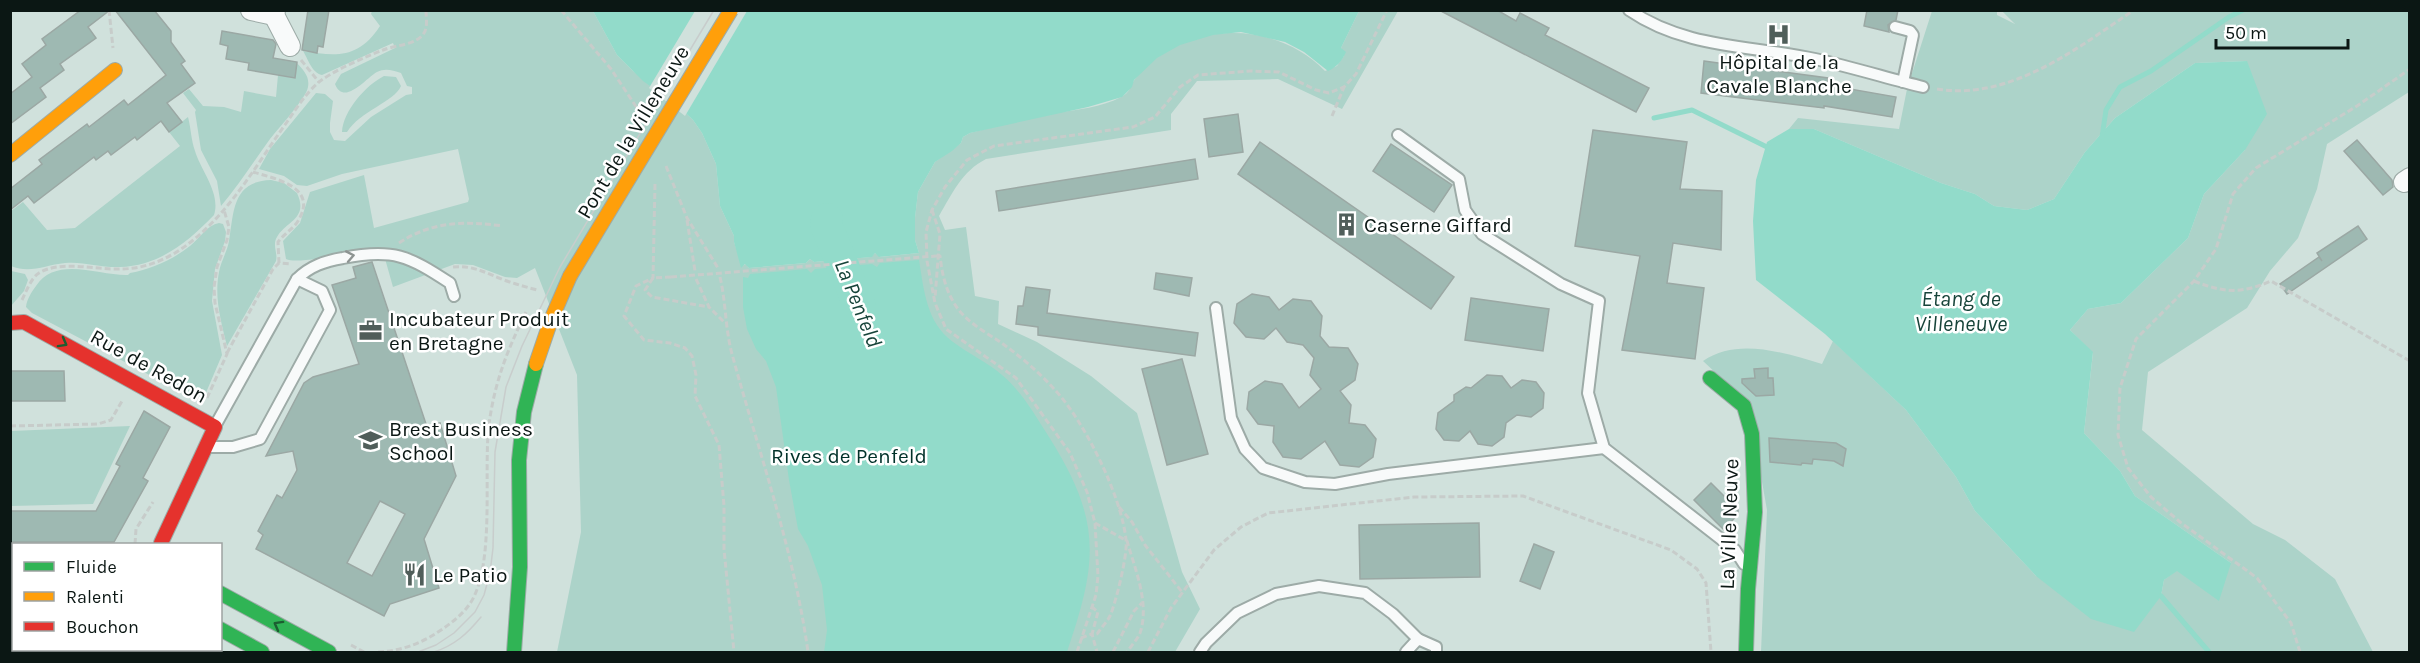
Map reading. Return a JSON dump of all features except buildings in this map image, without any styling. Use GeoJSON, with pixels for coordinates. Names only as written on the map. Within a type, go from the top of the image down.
{"type":"FeatureCollection","features":[{"type":"Feature","properties":{"kind":"street"},"geometry":{"type":"LineString","coordinates":[[251,10],[275,13],[290,46]]}},
{"type":"Feature","properties":{"kind":"street","name":"Pont de la Villeneuve"},"geometry":{"type":"LineString","coordinates":[[514,652],[520,592],[518,482],[522,430],[535,366],[557,303],[570,276],[731,10]]}},
{"type":"Feature","properties":{"kind":"street"},"geometry":{"type":"LineString","coordinates":[[10,155],[115,70]]}},
{"type":"Feature","properties":{"kind":"street","name":"Rue de Redon"},"geometry":{"type":"LineString","coordinates":[[11,323],[24,322],[215,427],[162,543]]}},
{"type":"Feature","properties":{"kind":"street","name":"La Ville Neuve"},"geometry":{"type":"LineString","coordinates":[[1710,378],[1744,406],[1752,434],[1755,512],[1749,572],[1746,652]]}},
{"type":"Feature","properties":{"kind":"street"},"geometry":{"type":"LineString","coordinates":[[222,594],[329,652]]}},
{"type":"Feature","properties":{"kind":"street"},"geometry":{"type":"LineString","coordinates":[[222,630],[262,652]]}},
{"type":"Feature","properties":{"kind":"lane"},"geometry":{"type":"LineString","coordinates":[[1629,10],[1668,33],[1700,41],[1814,59],[1923,87]]}},
{"type":"Feature","properties":{"kind":"lane"},"geometry":{"type":"LineString","coordinates":[[1895,27],[1910,31],[1913,35],[1904,82]]}},
{"type":"Feature","properties":{"kind":"lane"},"geometry":{"type":"LineString","coordinates":[[1398,135],[1459,179],[1465,210],[1482,234],[1561,284],[1599,301],[1588,393],[1604,448],[1736,550],[1749,572]]}},
{"type":"Feature","properties":{"kind":"lane"},"geometry":{"type":"LineString","coordinates":[[215,427],[297,279],[307,269],[329,260],[369,252],[389,253],[415,261],[450,283],[454,296]]}},
{"type":"Feature","properties":{"kind":"lane"},"geometry":{"type":"LineString","coordinates":[[205,447],[233,447],[260,440],[330,310],[322,291],[297,279]]}},
{"type":"Feature","properties":{"kind":"lane"},"geometry":{"type":"LineString","coordinates":[[1216,308],[1231,418],[1245,449],[1263,468],[1305,482],[1335,484],[1388,474],[1604,448]]}},
{"type":"Feature","properties":{"kind":"lane"},"geometry":{"type":"LineString","coordinates":[[1200,652],[1206,643],[1237,613],[1276,594],[1319,586],[1365,593],[1393,614],[1418,639],[1436,647],[1436,652]]}},
{"type":"Feature","properties":{"kind":"lane"},"geometry":{"type":"LineString","coordinates":[[1406,652],[1418,639]]}},
{"type":"Feature","properties":{"kind":"path"},"geometry":{"type":"LineString","coordinates":[[109,10],[115,70]]}},
{"type":"Feature","properties":{"kind":"path"},"geometry":{"type":"LineString","coordinates":[[11,323],[18,306],[39,273],[65,267],[118,270],[147,266],[176,252],[224,210],[275,138],[319,82],[373,54],[418,39],[424,33],[426,10]]}},
{"type":"Feature","properties":{"kind":"path"},"geometry":{"type":"LineString","coordinates":[[561,10],[611,69],[637,105],[646,123]]}},
{"type":"Feature","properties":{"kind":"path"},"geometry":{"type":"LineString","coordinates":[[1332,116],[1344,87],[1356,74],[1387,10]]}},
{"type":"Feature","properties":{"kind":"path"},"geometry":{"type":"LineString","coordinates":[[1923,87],[1950,91],[1989,88],[2020,78],[2057,60],[2133,10]]}},
{"type":"Feature","properties":{"kind":"path"},"geometry":{"type":"LineString","coordinates":[[290,46],[319,82]]}},
{"type":"Feature","properties":{"kind":"path"},"geometry":{"type":"LineString","coordinates":[[2300,652],[2291,623],[2257,578],[2180,522],[2151,497],[2128,468],[2118,435],[2120,388],[2136,339],[2194,280],[2216,249],[2233,194],[2256,168],[2357,106],[2409,69]]}},
{"type":"Feature","properties":{"kind":"path"},"geometry":{"type":"LineString","coordinates":[[1077,652],[1092,608],[1098,576],[1095,523],[1087,492],[1070,453],[1016,378],[946,329],[935,303],[930,283],[926,232],[932,210],[945,187],[967,160],[994,146],[1133,127],[1155,117],[1180,87],[1198,75],[1251,71],[1279,72],[1316,90],[1329,93],[1344,87]]}},
{"type":"Feature","properties":{"kind":"path"},"geometry":{"type":"LineString","coordinates":[[659,169],[663,159],[687,218],[718,268]]}},
{"type":"Feature","properties":{"kind":"path"},"geometry":{"type":"LineString","coordinates":[[198,417],[227,354],[273,269],[279,263],[278,242],[298,221],[303,208],[302,196],[295,187],[282,180],[253,172]]}},
{"type":"Feature","properties":{"kind":"path"},"geometry":{"type":"LineString","coordinates":[[656,179],[653,278],[645,290],[652,297],[709,307]]}},
{"type":"Feature","properties":{"kind":"path"},"geometry":{"type":"LineString","coordinates":[[224,210],[229,227],[217,267],[214,287],[215,303],[227,354]]}},
{"type":"Feature","properties":{"kind":"path"},"geometry":{"type":"LineString","coordinates":[[932,210],[940,234],[935,303]]}},
{"type":"Feature","properties":{"kind":"path"},"geometry":{"type":"LineString","coordinates":[[687,218],[695,271]]}},
{"type":"Feature","properties":{"kind":"path"},"geometry":{"type":"LineString","coordinates":[[389,253],[410,235],[444,223],[465,222],[503,226]]}},
{"type":"Feature","properties":{"kind":"path"},"geometry":{"type":"LineString","coordinates":[[734,652],[724,549],[724,506],[720,480],[719,445],[695,396],[696,375],[692,356],[685,348],[670,343],[644,340],[624,316],[636,285],[653,278],[671,276],[938,256]]}},
{"type":"Feature","properties":{"kind":"path"},"geometry":{"type":"LineString","coordinates":[[938,256],[943,280],[955,305],[973,324],[1035,369],[1056,390],[1078,419],[1097,454],[1117,504],[1142,603],[1140,633],[1127,652]]}},
{"type":"Feature","properties":{"kind":"path"},"geometry":{"type":"LineString","coordinates":[[279,263],[296,264],[307,269]]}},
{"type":"Feature","properties":{"kind":"path"},"geometry":{"type":"LineString","coordinates":[[428,269],[465,266],[537,290]]}},
{"type":"Feature","properties":{"kind":"path"},"geometry":{"type":"LineString","coordinates":[[720,277],[725,323],[774,498],[808,652]]}},
{"type":"Feature","properties":{"kind":"path"},"geometry":{"type":"LineString","coordinates":[[696,279],[709,307],[725,323]]}},
{"type":"Feature","properties":{"kind":"path"},"geometry":{"type":"LineString","coordinates":[[2194,280],[2226,292],[2254,288],[2271,281],[2409,361]]}},
{"type":"Feature","properties":{"kind":"path"},"geometry":{"type":"LineString","coordinates":[[532,299],[541,281]]}},
{"type":"Feature","properties":{"kind":"path"},"geometry":{"type":"LineString","coordinates":[[378,652],[394,651],[426,640],[453,622],[469,605],[478,590],[485,564],[489,425],[496,382],[528,308]]}},
{"type":"Feature","properties":{"kind":"path"},"geometry":{"type":"LineString","coordinates":[[10,426],[98,424],[111,420],[133,382]]}},
{"type":"Feature","properties":{"kind":"path"},"geometry":{"type":"LineString","coordinates":[[1148,652],[1171,608],[1214,550],[1241,527],[1268,513],[1414,497],[1523,496],[1671,550],[1697,569],[1706,583],[1711,652]]}},
{"type":"Feature","properties":{"kind":"path"},"geometry":{"type":"LineString","coordinates":[[1117,504],[1132,522],[1145,545],[1182,592]]}},
{"type":"Feature","properties":{"kind":"path"},"geometry":{"type":"LineString","coordinates":[[1095,523],[1127,542]]}},
{"type":"Feature","properties":{"kind":"path"},"geometry":{"type":"LineString","coordinates":[[1081,638],[1097,634],[1110,617],[1127,542]]}},
{"type":"Feature","properties":{"kind":"path"},"geometry":{"type":"LineString","coordinates":[[1113,652],[1134,611],[1142,603]]}},
{"type":"Feature","properties":{"kind":"path"},"geometry":{"type":"LineString","coordinates":[[1092,608],[1098,612],[1092,634],[1097,652]]}},
{"type":"Feature","properties":{"kind":"green space","name":"Rives de Penfeld"},"geometry":{"type":"Polygon","coordinates":[[[372,11],[593,11],[617,55],[633,71],[676,104],[693,120],[702,133],[716,164],[720,206],[734,236],[742,266],[746,264],[749,268],[806,263],[810,259],[814,262],[871,257],[875,253],[880,257],[919,253],[915,240],[918,192],[935,162],[961,143],[963,137],[970,133],[1044,115],[1089,108],[1114,100],[1130,89],[1135,79],[1150,63],[1170,49],[1216,34],[1240,33],[1263,36],[1307,55],[1325,71],[1337,66],[1344,56],[1341,48],[1359,11],[1398,11],[1342,109],[1278,79],[1197,81],[1171,114],[1171,130],[986,159],[964,177],[939,216],[945,230],[966,227],[975,296],[999,301],[998,324],[1037,342],[1091,376],[1137,413],[1182,572],[1200,609],[1175,652],[557,652],[581,532],[577,375],[535,268],[517,278],[505,277],[473,265],[455,264],[393,287],[382,248],[317,259],[293,261],[286,259],[283,241],[300,223],[310,192],[364,175],[374,228],[468,202],[458,149],[342,174],[307,186],[297,185],[284,176],[259,169],[270,149],[316,93],[325,94],[333,101],[330,132],[334,140],[345,141],[371,117],[406,95],[412,94],[412,87],[407,86],[401,73],[389,70],[377,72],[350,92],[344,93],[335,84],[341,74],[395,48],[393,43],[322,75],[313,69],[303,51],[337,54],[356,50],[372,37],[380,26],[371,14],[372,11]]]}},
{"type":"Feature","properties":{"kind":"green space"},"geometry":{"type":"Polygon","coordinates":[[[1932,11],[1997,11],[1997,15],[2015,24],[2002,11],[2409,11],[2409,92],[2327,144],[2317,189],[2298,238],[2270,271],[2247,308],[2148,372],[2142,430],[2253,524],[2285,540],[2335,579],[2373,652],[1761,652],[1767,510],[1748,403],[1703,361],[1731,350],[1761,349],[1822,364],[1833,341],[1906,410],[1956,477],[1975,511],[2036,576],[2161,596],[2164,580],[2177,570],[2231,563],[2135,496],[2120,471],[2084,433],[2093,353],[2070,330],[2088,309],[2121,303],[2188,238],[2204,194],[2245,150],[2247,61],[2195,63],[2115,118],[2085,152],[2054,199],[2027,210],[1994,206],[1975,194],[1941,183],[1814,129],[1789,129],[1798,118],[1899,129],[1907,89],[1932,11]]]}},
{"type":"Feature","properties":{"kind":"green space"},"geometry":{"type":"Polygon","coordinates":[[[297,63],[307,76],[306,92],[221,206],[217,181],[201,150],[196,110],[183,93],[189,89],[203,106],[224,107],[241,112],[244,91],[276,97],[278,75],[294,78],[297,63]]]}},
{"type":"Feature","properties":{"kind":"green space"},"geometry":{"type":"Polygon","coordinates":[[[384,76],[396,77],[401,86],[397,92],[360,118],[347,132],[342,132],[351,107],[363,92],[384,76]]]}},
{"type":"Feature","properties":{"kind":"green space"},"geometry":{"type":"Polygon","coordinates":[[[188,117],[194,147],[215,199],[214,215],[194,234],[172,251],[134,266],[113,267],[72,263],[25,269],[11,266],[11,211],[23,202],[47,230],[75,228],[180,146],[169,132],[188,117]]]}},
{"type":"Feature","properties":{"kind":"green space"},"geometry":{"type":"Polygon","coordinates":[[[271,180],[284,183],[297,193],[300,209],[295,219],[277,237],[276,261],[227,346],[217,291],[234,209],[242,192],[249,186],[271,180]]]}},
{"type":"Feature","properties":{"kind":"green space"},"geometry":{"type":"Polygon","coordinates":[[[223,224],[226,232],[215,269],[212,301],[222,355],[205,395],[191,397],[32,313],[26,307],[29,296],[36,286],[55,271],[79,269],[128,275],[176,256],[211,226],[223,224]]]}},
{"type":"Feature","properties":{"kind":"green space"},"geometry":{"type":"Polygon","coordinates":[[[11,271],[25,274],[28,280],[24,291],[11,306],[11,271]]]}},
{"type":"Feature","properties":{"kind":"green space"},"geometry":{"type":"Polygon","coordinates":[[[130,426],[93,504],[11,506],[11,431],[130,426]]]}},
{"type":"Feature","properties":{"kind":"green space"},"geometry":{"type":"Polygon","coordinates":[[[10,579],[12,579],[12,651],[76,651],[11,652],[10,579]]]}},
{"type":"Feature","properties":{"kind":"water"},"geometry":{"type":"Polygon","coordinates":[[[593,11],[1359,11],[1341,48],[1346,52],[1337,66],[1328,71],[1304,52],[1285,42],[1241,32],[1213,35],[1180,45],[1157,58],[1134,80],[1132,87],[1122,97],[1088,107],[970,133],[963,137],[961,143],[952,151],[935,162],[918,192],[915,240],[919,253],[879,257],[875,253],[872,257],[814,262],[810,259],[806,263],[749,268],[745,264],[741,268],[734,236],[720,206],[716,164],[702,133],[693,120],[676,104],[643,81],[617,55],[593,11]]]}},
{"type":"Feature","properties":{"kind":"water","name":"Étang de Villeneuve"},"geometry":{"type":"Polygon","coordinates":[[[2247,61],[2267,114],[2245,150],[2204,194],[2188,238],[2121,303],[2088,309],[2070,330],[2093,352],[2084,433],[2120,471],[2135,496],[2231,563],[2219,601],[2177,571],[2164,580],[2161,596],[2134,632],[2091,619],[2036,576],[1975,511],[1956,477],[1906,410],[1825,334],[1756,280],[1753,221],[1756,180],[1767,142],[1789,129],[1814,129],[1941,183],[1975,194],[1994,206],[2027,210],[2054,199],[2085,152],[2115,118],[2195,63],[2247,61]]]}},
{"type":"Feature","properties":{"kind":"water","name":"Rives de Penfeld"},"geometry":{"type":"Polygon","coordinates":[[[919,260],[928,305],[937,325],[953,342],[996,370],[1016,389],[1049,437],[1079,493],[1090,542],[1089,566],[1085,592],[1067,652],[824,652],[827,630],[822,585],[808,546],[798,529],[776,387],[766,361],[756,349],[747,329],[743,307],[743,277],[748,278],[750,274],[807,269],[811,273],[815,269],[872,264],[877,267],[880,263],[919,260]]]}},
{"type":"Feature","properties":{"kind":"pier"},"geometry":{"type":"Polygon","coordinates":[[[695,11],[747,11],[685,116],[649,88],[695,11]]]}},
{"type":"Feature","properties":{"kind":"waterway"},"geometry":{"type":"LineString","coordinates":[[2102,137],[2106,110],[2120,87],[2151,71],[2229,17],[2243,10]]}},
{"type":"Feature","properties":{"kind":"waterway"},"geometry":{"type":"LineString","coordinates":[[1654,118],[1692,110],[1771,149]]}},
{"type":"Feature","properties":{"kind":"waterway","name":"La Penfeld"},"geometry":{"type":"LineString","coordinates":[[827,219],[826,225],[860,307]]}},
{"type":"Feature","properties":{"kind":"waterway"},"geometry":{"type":"LineString","coordinates":[[2161,596],[2209,652]]}},
{"type":"Feature","properties":{"kind":"tram line"},"geometry":{"type":"LineString","coordinates":[[418,652],[436,645],[454,633],[475,612],[484,595],[493,548],[495,452],[506,387],[522,346],[560,267],[714,10]]}},
{"type":"Feature","properties":{"kind":"tram line"},"geometry":{"type":"LineString","coordinates":[[434,652],[460,638],[481,617]]}},
{"type":"Feature","properties":{"kind":"traffic: fast"},"geometry":{"type":"LineString","coordinates":[[514,652],[520,567],[519,460],[524,412],[536,364]]}},
{"type":"Feature","properties":{"kind":"traffic: fast"},"geometry":{"type":"LineString","coordinates":[[1710,378],[1744,406],[1752,434],[1755,512],[1748,589],[1746,652]]}},
{"type":"Feature","properties":{"kind":"traffic: fast"},"geometry":{"type":"LineString","coordinates":[[222,594],[329,652]]}},
{"type":"Feature","properties":{"kind":"traffic: fast"},"geometry":{"type":"LineString","coordinates":[[222,630],[262,652]]}},
{"type":"Feature","properties":{"kind":"traffic: slow"},"geometry":{"type":"LineString","coordinates":[[570,276],[731,10]]}},
{"type":"Feature","properties":{"kind":"traffic: slow"},"geometry":{"type":"LineString","coordinates":[[10,155],[115,70]]}},
{"type":"Feature","properties":{"kind":"traffic: slow"},"geometry":{"type":"LineString","coordinates":[[536,364],[551,320],[570,276]]}},
{"type":"Feature","properties":{"kind":"traffic: jam"},"geometry":{"type":"LineString","coordinates":[[10,323],[24,322],[215,427],[161,543]]}},
{"type":"Feature","properties":{"kind":"place","name":"Hôpital de la Cavale Blanche"},"geometry":{"type":"Point","coordinates":[1779,34]}},
{"type":"Feature","properties":{"kind":"place","name":"Caserne Giffard"},"geometry":{"type":"Point","coordinates":[1346,225]}},
{"type":"Feature","properties":{"kind":"place","name":"Incubateur Produit en Bretagne"},"geometry":{"type":"Point","coordinates":[371,331]}},
{"type":"Feature","properties":{"kind":"place","name":"Brest Business School"},"geometry":{"type":"Point","coordinates":[371,441]}},
{"type":"Feature","properties":{"kind":"place","name":"Le Patio"},"geometry":{"type":"Point","coordinates":[415,575]}}]}
